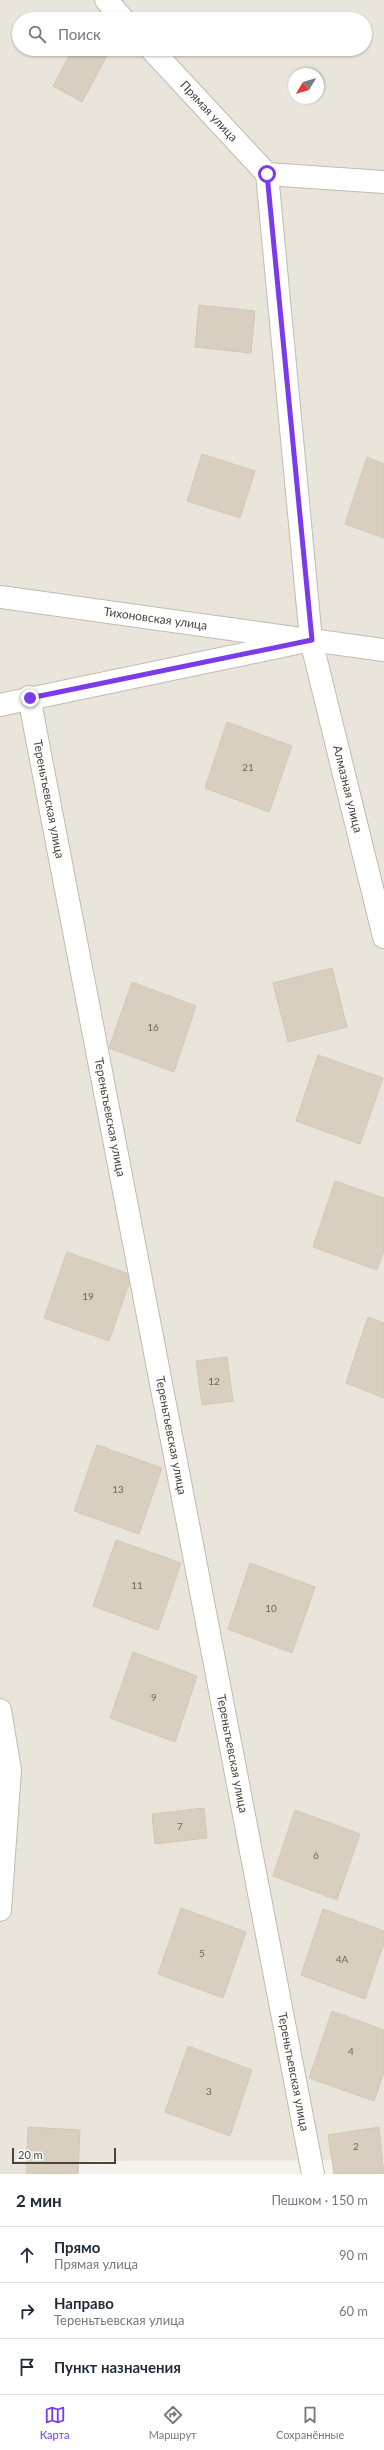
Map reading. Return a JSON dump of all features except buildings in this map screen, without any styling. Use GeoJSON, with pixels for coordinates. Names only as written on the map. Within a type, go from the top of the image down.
{"type":"FeatureCollection","features":[{"type":"Feature","properties":{"kind":"street"},"geometry":{"type":"LineString","coordinates":[[106,0],[117,12]]}},
{"type":"Feature","properties":{"kind":"street","name":"Прямая улица"},"geometry":{"type":"LineString","coordinates":[[157,56],[267,174]]}},
{"type":"Feature","properties":{"kind":"street"},"geometry":{"type":"LineString","coordinates":[[312,640],[267,174],[384,182]]}},
{"type":"Feature","properties":{"kind":"street","name":"Тихоновская улица"},"geometry":{"type":"LineString","coordinates":[[0,598],[312,640]]}},
{"type":"Feature","properties":{"kind":"street"},"geometry":{"type":"LineString","coordinates":[[0,705],[312,640],[384,650]]}},
{"type":"Feature","properties":{"kind":"street","name":"Алмазная улица"},"geometry":{"type":"LineString","coordinates":[[312,640],[384,937]]}},
{"type":"Feature","properties":{"kind":"street","name":"Тереньтьевская улица"},"geometry":{"type":"LineString","coordinates":[[30,698],[313,2174]]}},
{"type":"Feature","properties":{"kind":"street"},"geometry":{"type":"LineString","coordinates":[[0,1710],[10,1770],[0,1910]]}},
{"type":"Feature","properties":{"kind":"shaded area"},"geometry":{"type":"Polygon","coordinates":[[[0,0],[384,0],[384,2160],[91,2161],[32,2174],[0,2174],[0,0]]]}},
{"type":"Feature","properties":{"kind":"route"},"geometry":{"type":"LineString","coordinates":[[30,698],[312,640],[267,174]]}}]}
